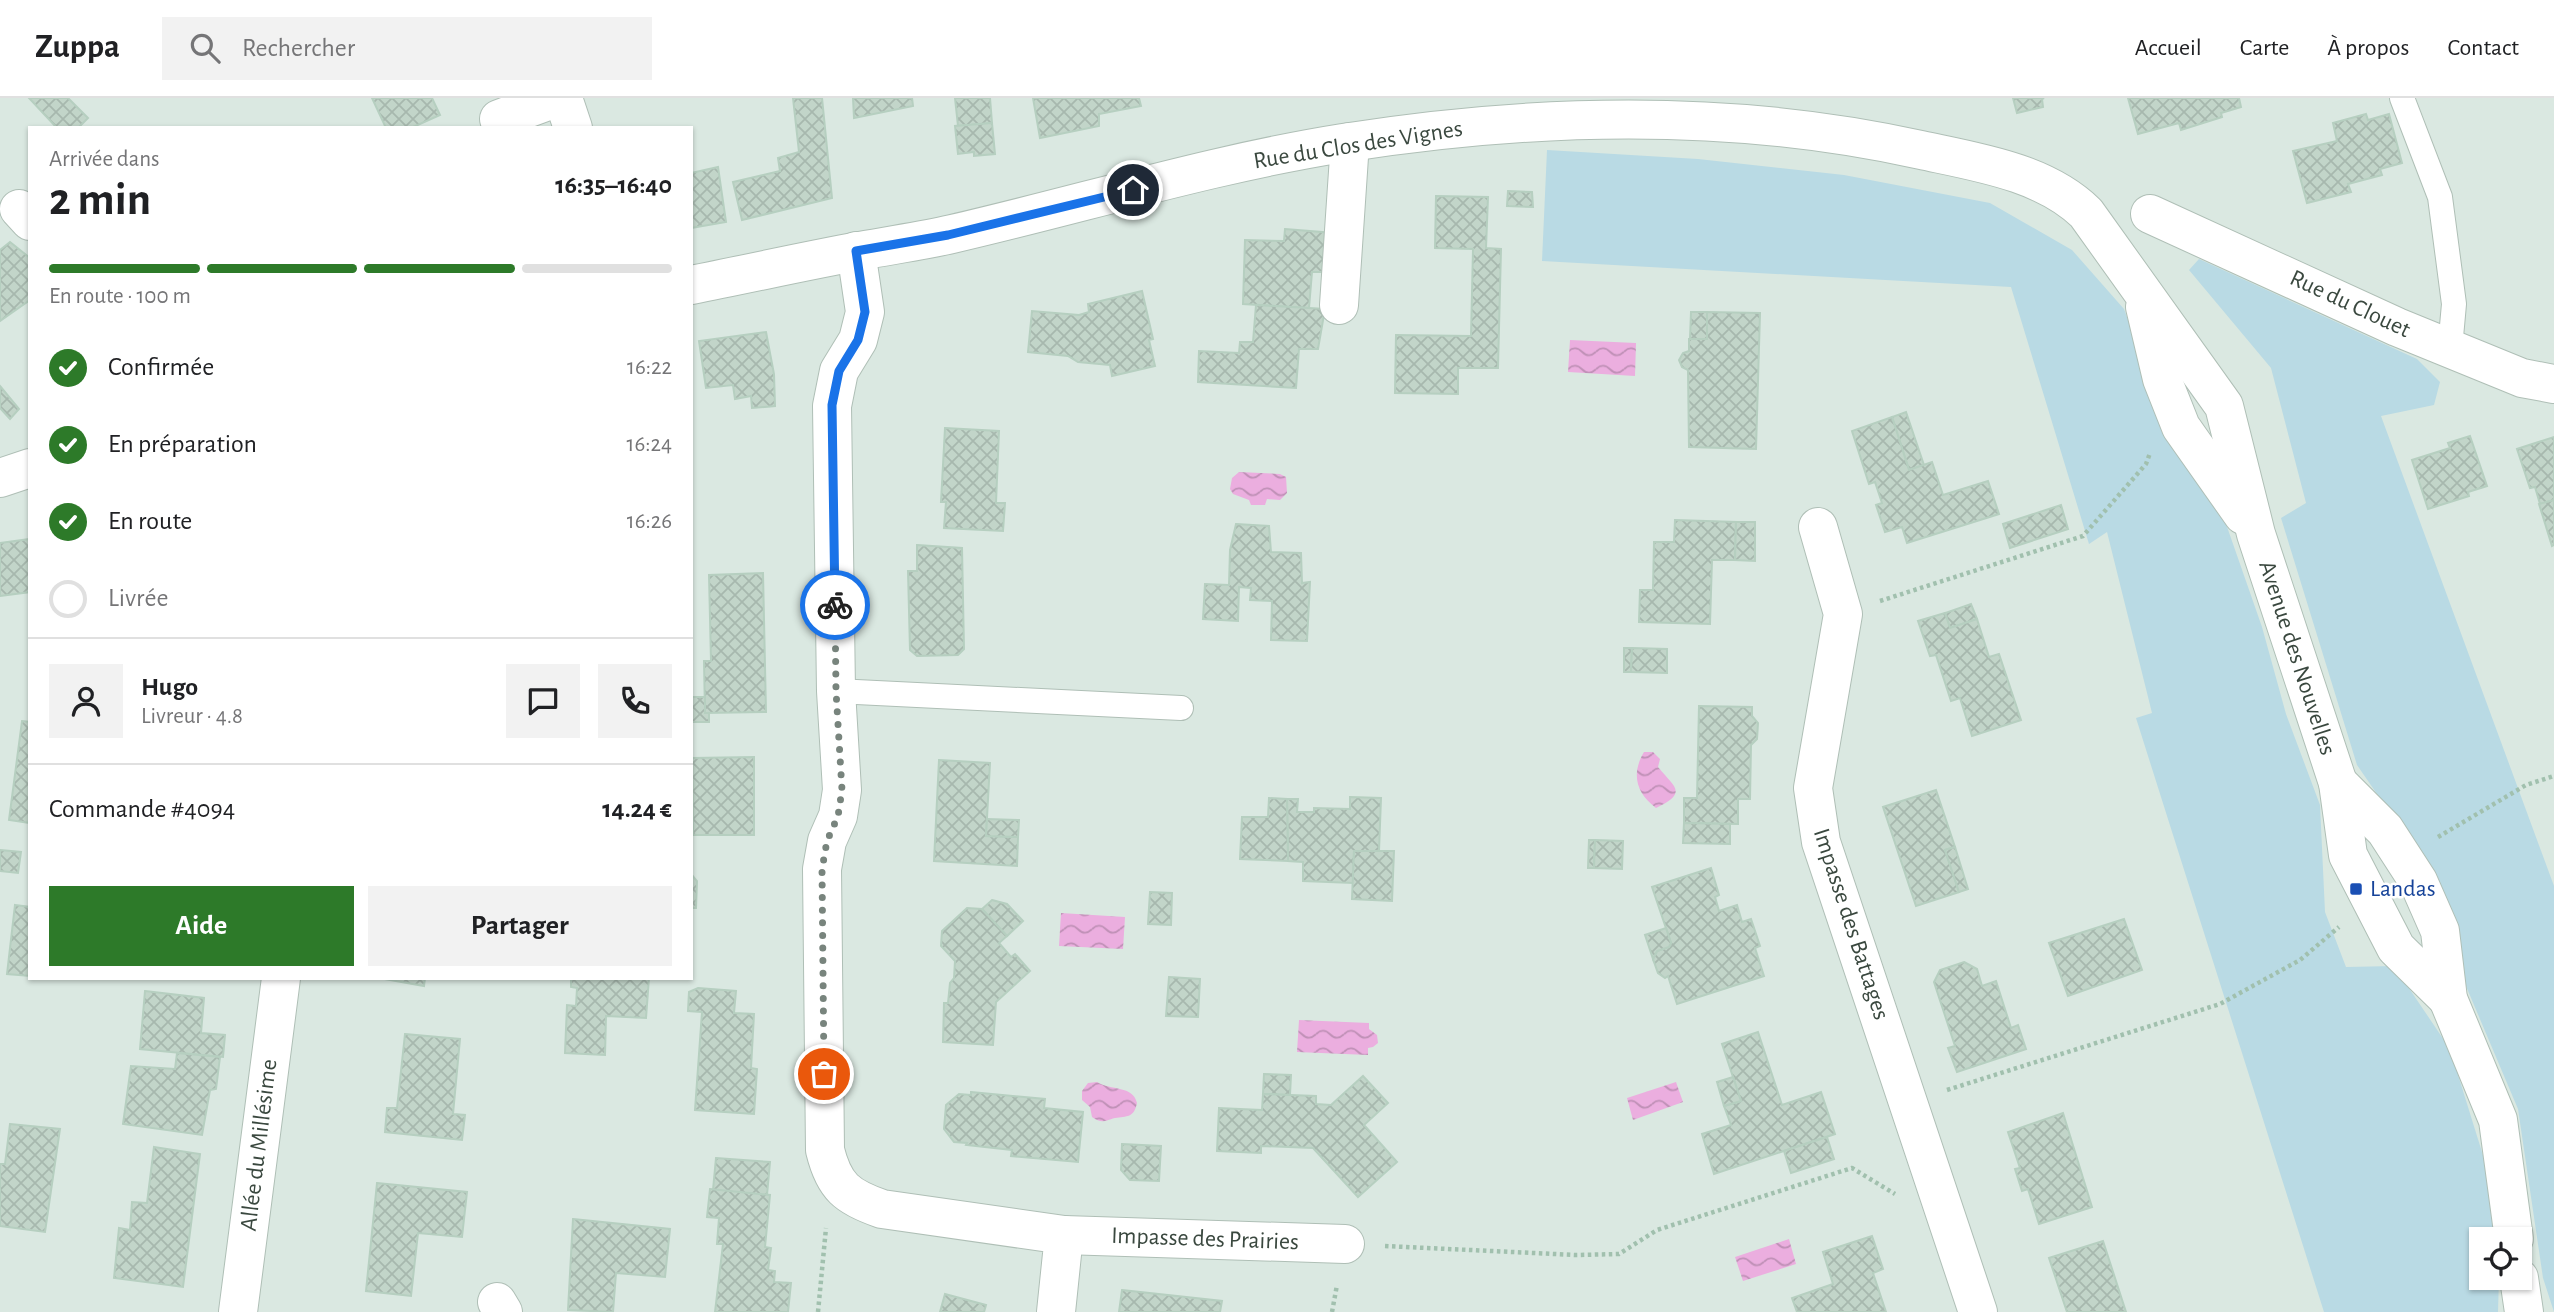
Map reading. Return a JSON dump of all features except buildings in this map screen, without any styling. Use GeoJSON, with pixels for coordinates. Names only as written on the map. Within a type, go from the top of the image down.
{"type":"FeatureCollection","features":[{"type":"Feature","properties":{"kind":"street"},"geometry":{"type":"LineString","coordinates":[[499,119],[556,98]]}},
{"type":"Feature","properties":{"kind":"street"},"geometry":{"type":"LineString","coordinates":[[563,98],[572,126]]}},
{"type":"Feature","properties":{"kind":"street","name":"Rue du Clos des Vignes"},"geometry":{"type":"LineString","coordinates":[[693,285],[948,235],[1269,158],[1350,142],[1456,128],[1548,121],[1663,119],[1762,125],[1899,145],[1959,158],[2031,179]]}},
{"type":"Feature","properties":{"kind":"street"},"geometry":{"type":"LineString","coordinates":[[1339,305],[1350,142]]}},
{"type":"Feature","properties":{"kind":"street","name":"Avenue des Nouvelles"},"geometry":{"type":"LineString","coordinates":[[2031,179],[2072,199],[2086,213],[2224,406],[2256,534],[2338,783],[2348,855],[2396,948],[2448,999]]}},
{"type":"Feature","properties":{"kind":"street","name":"Rue du Clouet"},"geometry":{"type":"LineString","coordinates":[[2150,214],[2397,327],[2522,378],[2554,384]]}},
{"type":"Feature","properties":{"kind":"street"},"geometry":{"type":"LineString","coordinates":[[843,1190],[830,1172],[825,1150],[822,869],[827,841],[838,816],[842,790],[836,691],[832,405],[839,371],[858,340],[865,312],[856,251]]}},
{"type":"Feature","properties":{"kind":"street","name":"Avenue des Nouvelles"},"geometry":{"type":"LineString","coordinates":[[2142,291],[2162,379],[2181,427],[2256,534]]}},
{"type":"Feature","properties":{"kind":"street"},"geometry":{"type":"LineString","coordinates":[[0,478],[28,469]]}},
{"type":"Feature","properties":{"kind":"street","name":"Impasse des Battages"},"geometry":{"type":"LineString","coordinates":[[1818,527],[1843,614],[1813,788],[1821,842],[1978,1312]]}},
{"type":"Feature","properties":{"kind":"street","name":"Avenue des Nouvelles"},"geometry":{"type":"LineString","coordinates":[[2338,783],[2385,830],[2418,881],[2440,931],[2448,999],[2498,1120],[2512,1227]]}},
{"type":"Feature","properties":{"kind":"street","name":"Allée du Millésime"},"geometry":{"type":"LineString","coordinates":[[238,1312],[281,980]]}},
{"type":"Feature","properties":{"kind":"street","name":"Impasse des Prairies"},"geometry":{"type":"LineString","coordinates":[[843,1190],[861,1202],[882,1209],[1064,1235],[1345,1244]]}},
{"type":"Feature","properties":{"kind":"street"},"geometry":{"type":"LineString","coordinates":[[1056,1312],[1064,1235]]}},
{"type":"Feature","properties":{"kind":"street"},"geometry":{"type":"LineString","coordinates":[[2521,1290],[2524,1312]]}},
{"type":"Feature","properties":{"kind":"lane"},"geometry":{"type":"LineString","coordinates":[[2402,98],[2440,197],[2454,304],[2450,348]]}},
{"type":"Feature","properties":{"kind":"lane"},"geometry":{"type":"LineString","coordinates":[[836,691],[1181,708]]}},
{"type":"Feature","properties":{"kind":"path"},"geometry":{"type":"LineString","coordinates":[[1843,614],[2083,536],[2146,464],[2154,441],[2181,427]]}},
{"type":"Feature","properties":{"kind":"path"},"geometry":{"type":"LineString","coordinates":[[2428,843],[2526,785],[2554,776]]}},
{"type":"Feature","properties":{"kind":"path"},"geometry":{"type":"LineString","coordinates":[[1909,1102],[2220,1004],[2300,960],[2344,924]]}},
{"type":"Feature","properties":{"kind":"path"},"geometry":{"type":"LineString","coordinates":[[1332,1312],[1345,1244],[1576,1255],[1619,1254],[1657,1230],[1852,1168],[1912,1205],[1942,1204]]}},
{"type":"Feature","properties":{"kind":"path"},"geometry":{"type":"LineString","coordinates":[[818,1312],[827,1216],[843,1190]]}},
{"type":"Feature","properties":{"kind":"shaded area"},"geometry":{"type":"Polygon","coordinates":[[[0,98],[2554,98],[2554,1312],[0,1312],[0,98]]]}},
{"type":"Feature","properties":{"kind":"shaded area"},"geometry":{"type":"Polygon","coordinates":[[[1547,150],[1698,159],[1844,175],[1990,203],[2072,250],[2124,309],[2154,391],[2225,521],[2262,627],[2286,714],[2320,805],[2325,912],[2346,967],[2394,966],[2450,1049],[2486,1165],[2494,1227],[2469,1227],[2469,1290],[2499,1290],[2498,1312],[2324,1312],[2136,718],[2152,713],[2107,532],[2089,544],[2011,287],[1542,261],[1547,150]]]}},
{"type":"Feature","properties":{"kind":"shaded area"},"geometry":{"type":"Polygon","coordinates":[[[2199,259],[2417,359],[2440,382],[2434,405],[2381,416],[2554,886],[2554,1312],[2543,1278],[2518,1109],[2397,823],[2357,765],[2281,518],[2306,503],[2271,368],[2189,270],[2199,259]]]}},
{"type":"Feature","properties":{"kind":"water"},"geometry":{"type":"Polygon","coordinates":[[[1570,340],[1636,343],[1635,376],[1568,372],[1570,340]]]}},
{"type":"Feature","properties":{"kind":"water"},"geometry":{"type":"Polygon","coordinates":[[[1239,472],[1280,474],[1286,477],[1287,493],[1280,500],[1267,499],[1265,505],[1251,505],[1249,500],[1233,494],[1230,489],[1232,478],[1239,472]]]}},
{"type":"Feature","properties":{"kind":"water"},"geometry":{"type":"Polygon","coordinates":[[[1644,752],[1653,752],[1660,759],[1658,767],[1675,789],[1672,798],[1656,808],[1644,796],[1638,783],[1638,768],[1644,752]]]}},
{"type":"Feature","properties":{"kind":"water"},"geometry":{"type":"Polygon","coordinates":[[[1061,913],[1125,917],[1123,949],[1059,946],[1061,913]]]}},
{"type":"Feature","properties":{"kind":"water"},"geometry":{"type":"Polygon","coordinates":[[[1299,1020],[1369,1023],[1369,1029],[1377,1035],[1378,1043],[1368,1048],[1368,1055],[1297,1052],[1299,1020]]]}},
{"type":"Feature","properties":{"kind":"water"},"geometry":{"type":"Polygon","coordinates":[[[1097,1082],[1131,1093],[1137,1103],[1132,1114],[1103,1121],[1092,1117],[1090,1107],[1082,1100],[1082,1091],[1088,1083],[1097,1082]]]}},
{"type":"Feature","properties":{"kind":"water"},"geometry":{"type":"Polygon","coordinates":[[[1676,1082],[1683,1102],[1633,1120],[1627,1098],[1676,1082]]]}},
{"type":"Feature","properties":{"kind":"water"},"geometry":{"type":"Polygon","coordinates":[[[1789,1239],[1796,1264],[1743,1281],[1735,1257],[1789,1239]]]}},
{"type":"Feature","properties":{"kind":"way so far"},"geometry":{"type":"LineString","coordinates":[[824,1074],[822,869],[827,841],[838,816],[842,790],[836,691],[835,605]]}},
{"type":"Feature","properties":{"kind":"place","name":"Landas"},"geometry":{"type":"Point","coordinates":[2356,889]}},
{"type":"Feature","properties":{"kind":"route"},"geometry":{"type":"LineString","coordinates":[[835,605],[832,405],[839,371],[858,340],[865,312],[856,251],[948,235],[1133,190]]}}]}
